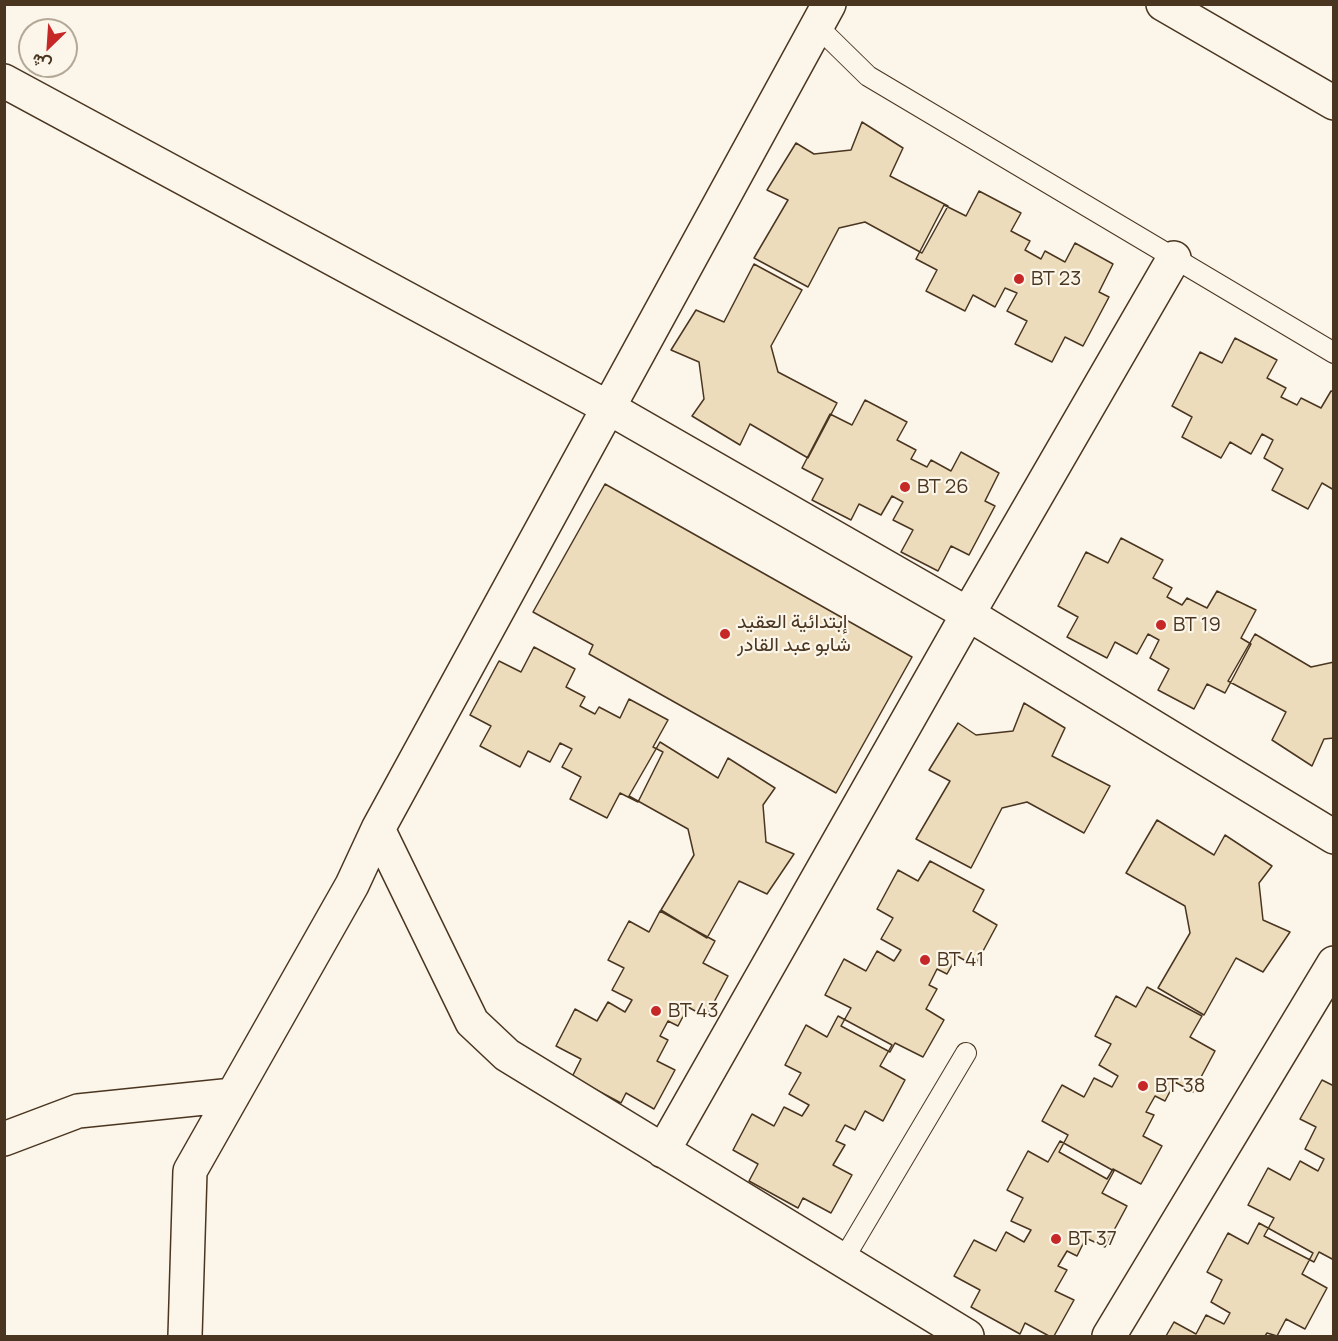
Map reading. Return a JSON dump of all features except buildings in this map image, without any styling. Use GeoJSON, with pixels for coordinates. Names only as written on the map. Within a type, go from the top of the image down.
{"type":"FeatureCollection","features":[{"type":"Feature","properties":{"kind":"street"},"geometry":{"type":"LineString","coordinates":[[1163,4],[1334,103]]}},
{"type":"Feature","properties":{"kind":"street"},"geometry":{"type":"LineString","coordinates":[[185,1336],[190,1171],[352,885],[378,829],[823,15]]}},
{"type":"Feature","properties":{"kind":"street"},"geometry":{"type":"LineString","coordinates":[[4,81],[609,408],[968,614],[1334,837]]}},
{"type":"Feature","properties":{"kind":"street"},"geometry":{"type":"LineString","coordinates":[[663,1150],[1174,258]]}},
{"type":"Feature","properties":{"kind":"street"},"geometry":{"type":"LineString","coordinates":[[378,829],[472,1022],[507,1055],[967,1336]]}},
{"type":"Feature","properties":{"kind":"street"},"geometry":{"type":"LineString","coordinates":[[1109,1336],[1334,963]]}},
{"type":"Feature","properties":{"kind":"street"},"geometry":{"type":"LineString","coordinates":[[4,1139],[78,1111],[233,1095]]}},
{"type":"Feature","properties":{"kind":"lane"},"geometry":{"type":"LineString","coordinates":[[823,15],[868,76],[1334,353]]}},
{"type":"Feature","properties":{"kind":"lane"},"geometry":{"type":"LineString","coordinates":[[843,1260],[966,1053]]}},
{"type":"Feature","properties":{"kind":"place","name":"BT 23"},"geometry":{"type":"Point","coordinates":[1019,279]}},
{"type":"Feature","properties":{"kind":"place","name":"BT 26"},"geometry":{"type":"Point","coordinates":[905,487]}},
{"type":"Feature","properties":{"kind":"place","name":"BT 19"},"geometry":{"type":"Point","coordinates":[1161,625]}},
{"type":"Feature","properties":{"kind":"place","name":"إبتدائية العقيد شابو عبد القادر"},"geometry":{"type":"Point","coordinates":[725,634]}},
{"type":"Feature","properties":{"kind":"place","name":"BT 41"},"geometry":{"type":"Point","coordinates":[925,960]}},
{"type":"Feature","properties":{"kind":"place","name":"BT 43"},"geometry":{"type":"Point","coordinates":[656,1011]}},
{"type":"Feature","properties":{"kind":"place","name":"BT 38"},"geometry":{"type":"Point","coordinates":[1143,1086]}},
{"type":"Feature","properties":{"kind":"place","name":"BT 37"},"geometry":{"type":"Point","coordinates":[1056,1239]}}]}
